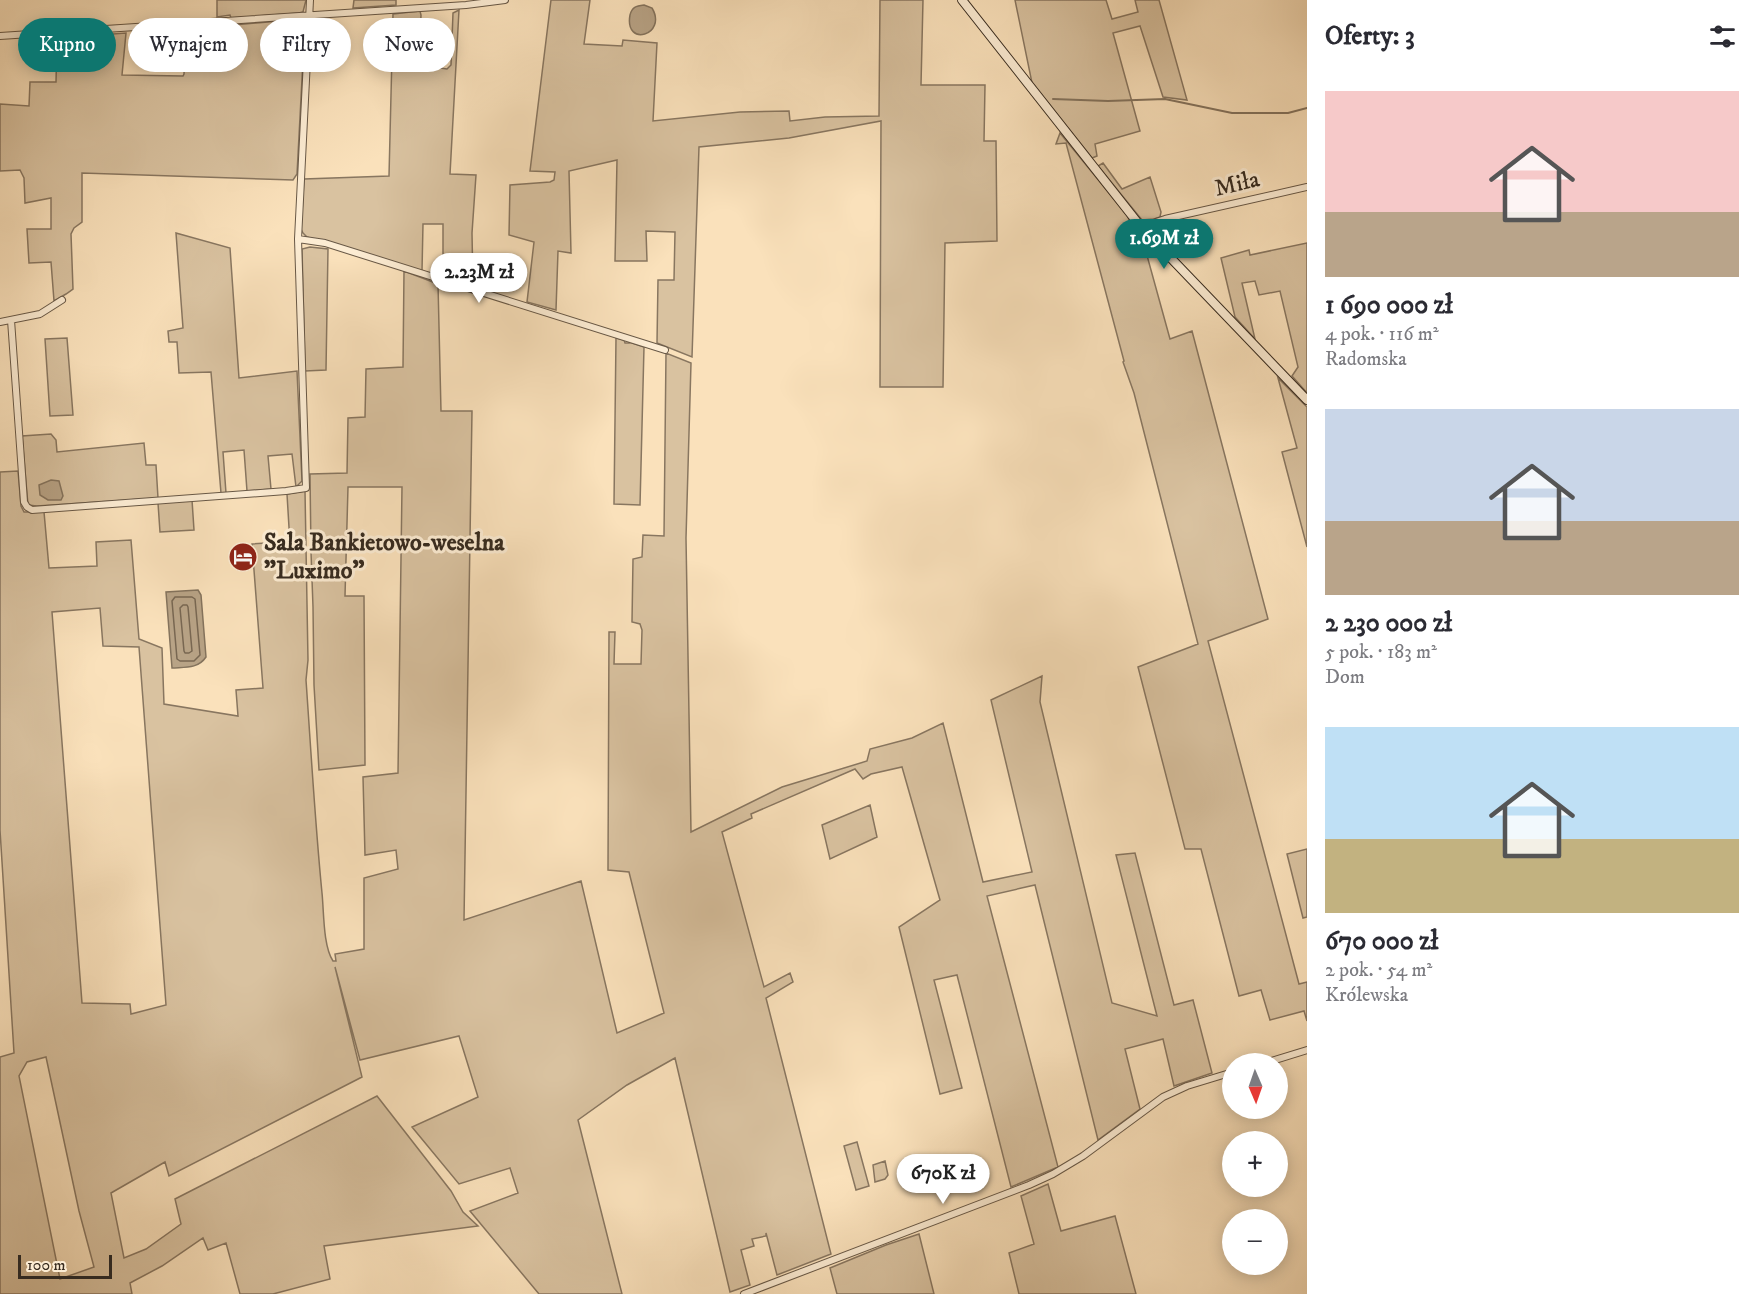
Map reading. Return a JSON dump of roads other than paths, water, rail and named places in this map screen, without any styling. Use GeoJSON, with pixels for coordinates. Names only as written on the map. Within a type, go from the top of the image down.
{"type":"FeatureCollection","features":[{"type":"Feature","properties":{"kind":"street"},"geometry":{"type":"LineString","coordinates":[[11,320],[24,502],[32,510],[306,488],[297,239],[310,0]]}},
{"type":"Feature","properties":{"kind":"street"},"geometry":{"type":"LineString","coordinates":[[0,36],[466,5],[505,0]]}},
{"type":"Feature","properties":{"kind":"street"},"geometry":{"type":"LineString","coordinates":[[962,0],[1141,227],[1307,400]]}},
{"type":"Feature","properties":{"kind":"street","name":"Miła"},"geometry":{"type":"LineString","coordinates":[[1141,227],[1165,219],[1307,187]]}},
{"type":"Feature","properties":{"kind":"street"},"geometry":{"type":"LineString","coordinates":[[297,239],[325,243],[665,350]]}},
{"type":"Feature","properties":{"kind":"street"},"geometry":{"type":"LineString","coordinates":[[0,322],[40,314],[62,300]]}},
{"type":"Feature","properties":{"kind":"street"},"geometry":{"type":"LineString","coordinates":[[1288,1056],[1307,1050]]}},
{"type":"Feature","properties":{"kind":"street"},"geometry":{"type":"LineString","coordinates":[[744,1294],[1035,1183],[1083,1156],[1170,1093],[1222,1076]]}},
{"type":"Feature","properties":{"kind":"water"},"geometry":{"type":"Polygon","coordinates":[[[644,5],[652,8],[655,17],[654,25],[645,34],[639,34],[633,32],[630,15],[635,7],[644,5]]]}},
{"type":"Feature","properties":{"kind":"water"},"geometry":{"type":"Polygon","coordinates":[[[51,480],[59,481],[63,496],[61,500],[48,500],[40,495],[39,485],[51,480]]]}},
{"type":"Feature","properties":{"kind":"water"},"geometry":{"type":"Polygon","coordinates":[[[198,590],[201,595],[206,657],[199,664],[172,668],[166,592],[198,590]]]}},
{"type":"Feature","properties":{"kind":"waterway"},"geometry":{"type":"LineString","coordinates":[[1053,99],[1108,101],[1165,99],[1232,113],[1288,113],[1307,108]]}},
{"type":"Feature","properties":{"kind":"place","name":"Sala Bankietowo-weselna \"Luximo\""},"geometry":{"type":"Point","coordinates":[243,557]}}]}
